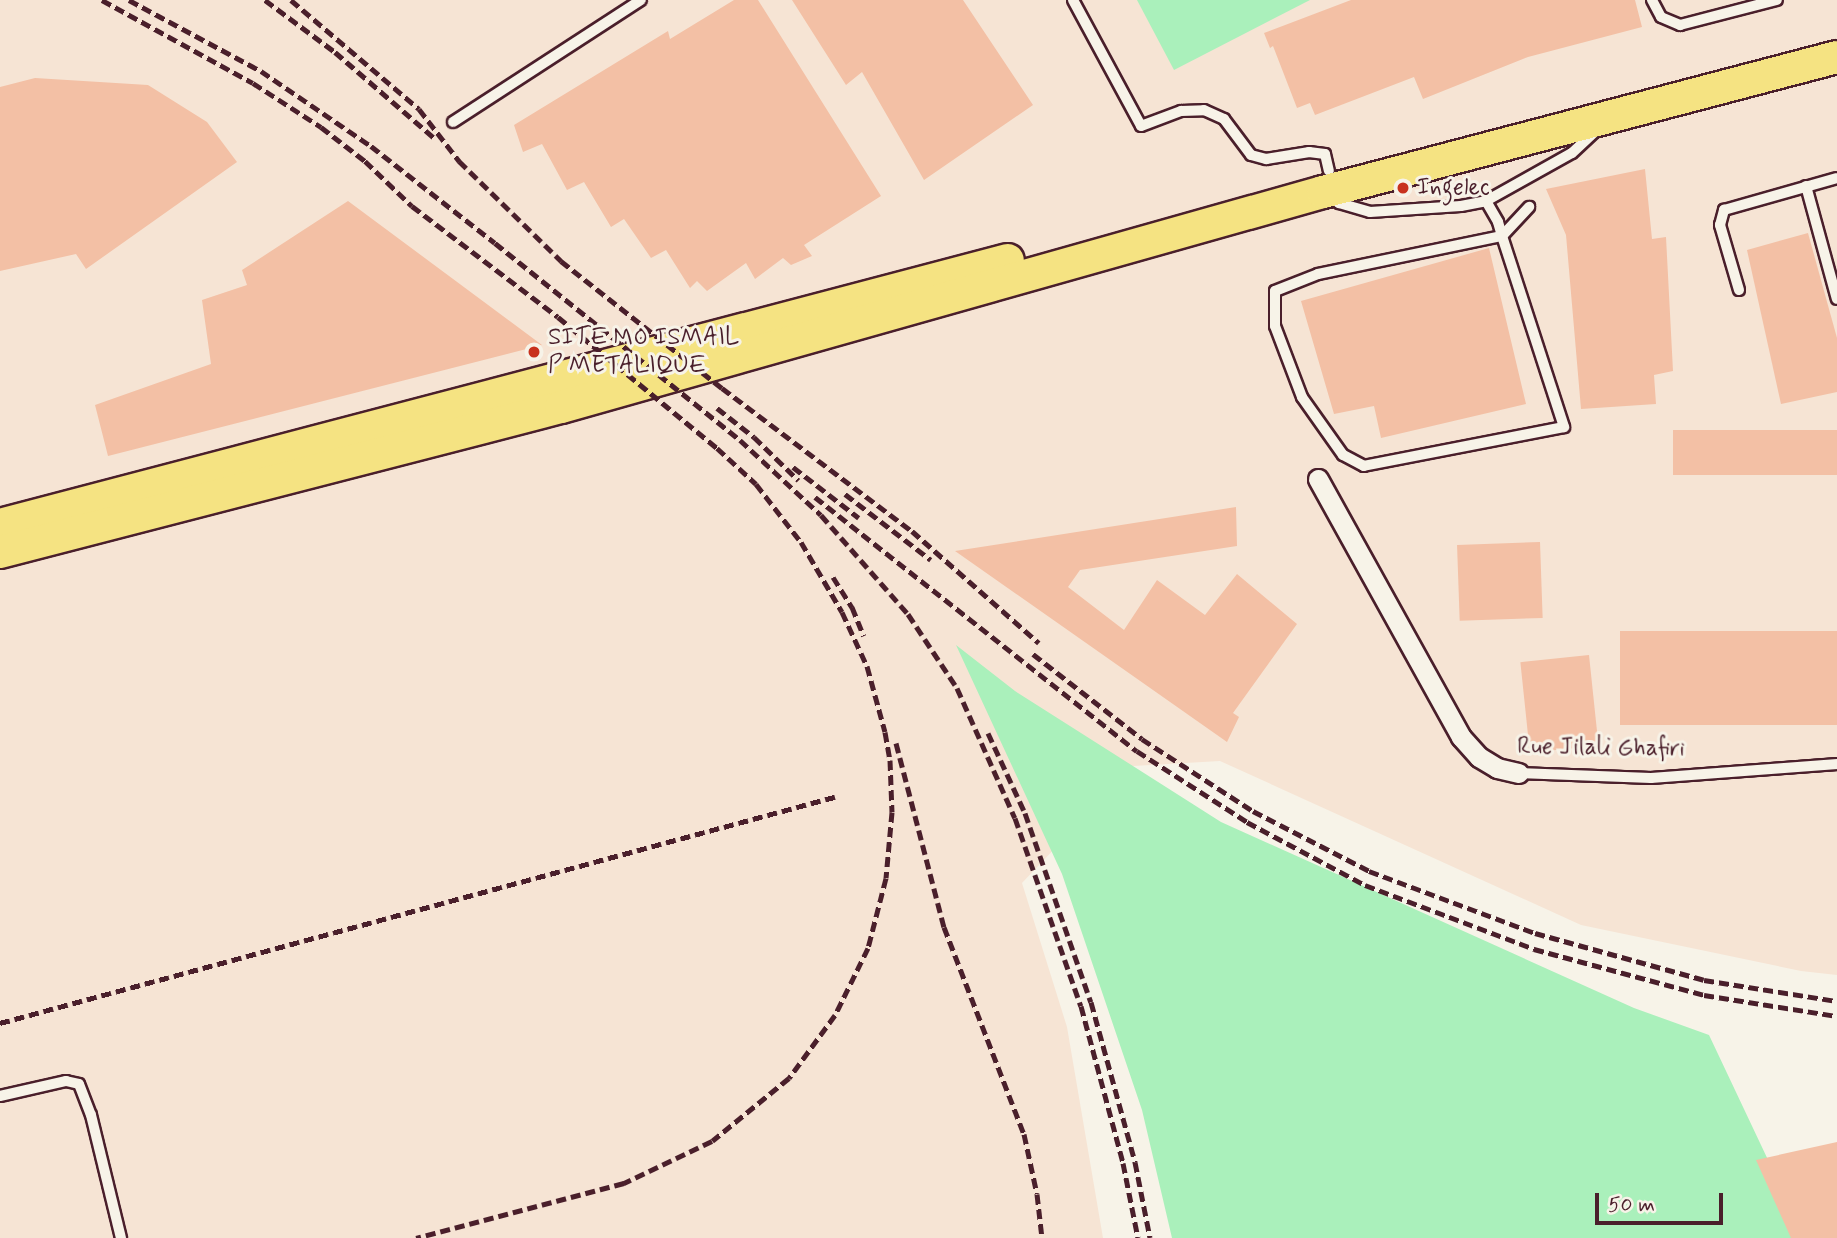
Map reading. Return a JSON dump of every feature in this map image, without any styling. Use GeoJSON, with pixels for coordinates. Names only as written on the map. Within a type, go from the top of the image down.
{"type":"FeatureCollection","features":[{"type":"Feature","properties":{"kind":"main road"},"geometry":{"type":"LineString","coordinates":[[0,552],[561,407],[1326,181],[1837,37]]}},
{"type":"Feature","properties":{"kind":"main road"},"geometry":{"type":"LineString","coordinates":[[0,525],[1326,181],[1614,116],[1837,57]]}},
{"type":"Feature","properties":{"kind":"street","name":"Rue Jilali Ghafiri"},"geometry":{"type":"LineString","coordinates":[[1318,479],[1461,737],[1479,757],[1497,768],[1518,774]]}},
{"type":"Feature","properties":{"kind":"lane"},"geometry":{"type":"LineString","coordinates":[[453,122],[641,0]]}},
{"type":"Feature","properties":{"kind":"lane"},"geometry":{"type":"LineString","coordinates":[[1073,0],[1141,126],[1181,111],[1204,110],[1224,119],[1251,155],[1266,159],[1310,152],[1325,154],[1326,181],[1339,203],[1370,212],[1461,206],[1486,201],[1572,153],[1614,116]]}},
{"type":"Feature","properties":{"kind":"lane"},"geometry":{"type":"LineString","coordinates":[[1651,0],[1661,17],[1680,25],[1777,0]]}},
{"type":"Feature","properties":{"kind":"lane"},"geometry":{"type":"LineString","coordinates":[[1739,290],[1720,225],[1721,214],[1728,207],[1837,177]]}},
{"type":"Feature","properties":{"kind":"lane"},"geometry":{"type":"LineString","coordinates":[[1807,186],[1837,299]]}},
{"type":"Feature","properties":{"kind":"lane"},"geometry":{"type":"LineString","coordinates":[[1486,201],[1502,236],[1564,427],[1364,466],[1343,455],[1302,397],[1275,326],[1275,291],[1318,274],[1502,236],[1529,206]]}},
{"type":"Feature","properties":{"kind":"lane","name":"Rue Jilali Ghafiri"},"geometry":{"type":"LineString","coordinates":[[1518,774],[1651,778],[1837,764]]}},
{"type":"Feature","properties":{"kind":"lane"},"geometry":{"type":"LineString","coordinates":[[0,1097],[66,1081],[79,1084],[91,1115],[121,1238]]}},
{"type":"Feature","properties":{"kind":"shaded area"},"geometry":{"type":"Polygon","coordinates":[[[0,0],[1837,0],[1837,975],[1801,971],[1581,925],[1220,761],[1133,766],[1022,883],[1067,1027],[1103,1238],[0,1238],[0,0]]]}},
{"type":"Feature","properties":{"kind":"green space"},"geometry":{"type":"Polygon","coordinates":[[[1137,0],[1310,0],[1174,70],[1137,0]]]}},
{"type":"Feature","properties":{"kind":"green space"},"geometry":{"type":"Polygon","coordinates":[[[956,645],[1015,691],[1221,822],[1634,1008],[1709,1035],[1805,1238],[1172,1238],[1142,1110],[1062,874],[956,645]]]}},
{"type":"Feature","properties":{"kind":"building"},"geometry":{"type":"Polygon","coordinates":[[[734,0],[758,0],[881,196],[804,245],[812,256],[791,265],[783,258],[755,279],[746,263],[707,291],[697,281],[690,288],[666,250],[651,258],[624,219],[611,227],[584,182],[567,190],[542,144],[523,152],[514,125],[668,31],[670,39],[734,0]]]}},
{"type":"Feature","properties":{"kind":"building"},"geometry":{"type":"Polygon","coordinates":[[[792,0],[963,0],[1033,105],[924,180],[862,72],[846,85],[792,0]]]}},
{"type":"Feature","properties":{"kind":"building"},"geometry":{"type":"Polygon","coordinates":[[[1351,0],[1635,0],[1642,27],[1528,57],[1423,99],[1414,77],[1315,115],[1310,103],[1297,108],[1273,46],[1270,48],[1264,33],[1351,0]]]}},
{"type":"Feature","properties":{"kind":"building"},"geometry":{"type":"Polygon","coordinates":[[[35,78],[148,85],[207,122],[237,162],[86,269],[76,254],[0,271],[0,87],[35,78]]]}},
{"type":"Feature","properties":{"kind":"building"},"geometry":{"type":"Polygon","coordinates":[[[1645,169],[1652,239],[1666,237],[1673,371],[1654,375],[1656,404],[1581,409],[1566,235],[1546,189],[1645,169]]]}},
{"type":"Feature","properties":{"kind":"building"},"geometry":{"type":"Polygon","coordinates":[[[348,201],[542,345],[108,456],[95,405],[211,364],[202,300],[247,285],[242,270],[348,201]]]}},
{"type":"Feature","properties":{"kind":"building"},"geometry":{"type":"Polygon","coordinates":[[[1808,233],[1837,338],[1837,392],[1781,404],[1747,250],[1808,233]]]}},
{"type":"Feature","properties":{"kind":"building"},"geometry":{"type":"Polygon","coordinates":[[[1489,248],[1526,404],[1381,438],[1374,406],[1334,414],[1301,301],[1489,248]]]}},
{"type":"Feature","properties":{"kind":"building"},"geometry":{"type":"Polygon","coordinates":[[[1673,430],[1837,430],[1837,475],[1673,475],[1673,430]]]}},
{"type":"Feature","properties":{"kind":"building"},"geometry":{"type":"Polygon","coordinates":[[[1236,507],[1237,546],[1080,570],[1068,587],[1124,630],[1157,580],[1205,615],[1237,574],[1297,624],[1233,713],[1239,717],[1227,742],[955,551],[1236,507]]]}},
{"type":"Feature","properties":{"kind":"building"},"geometry":{"type":"Polygon","coordinates":[[[1540,542],[1543,618],[1460,621],[1457,545],[1540,542]]]}},
{"type":"Feature","properties":{"kind":"building"},"geometry":{"type":"Polygon","coordinates":[[[1620,631],[1837,631],[1837,725],[1620,725],[1620,631]]]}},
{"type":"Feature","properties":{"kind":"building"},"geometry":{"type":"Polygon","coordinates":[[[1589,655],[1599,746],[1530,753],[1520,662],[1589,655]]]}},
{"type":"Feature","properties":{"kind":"building"},"geometry":{"type":"Polygon","coordinates":[[[1837,1142],[1837,1238],[1791,1238],[1756,1160],[1837,1142]]]}},
{"type":"Feature","properties":{"kind":"railway"},"geometry":{"type":"LineString","coordinates":[[102,0],[253,83],[321,127],[365,161],[412,206],[558,317],[717,448],[756,484],[801,542],[842,612],[867,666],[885,732],[890,760],[892,812],[886,878],[868,948],[835,1015],[789,1078],[712,1141],[624,1183],[416,1238]]}},
{"type":"Feature","properties":{"kind":"railway"},"geometry":{"type":"LineString","coordinates":[[129,0],[261,71],[371,146],[495,243],[740,440],[821,515],[908,614],[957,688],[1015,818],[1081,1006],[1123,1163],[1138,1238]]}},
{"type":"Feature","properties":{"kind":"railway"},"geometry":{"type":"LineString","coordinates":[[265,0],[335,52],[433,137]]}},
{"type":"Feature","properties":{"kind":"railway"},"geometry":{"type":"LineString","coordinates":[[291,0],[419,109],[459,161],[561,261],[722,388],[912,531],[1039,643]]}},
{"type":"Feature","properties":{"kind":"railway"},"geometry":{"type":"LineString","coordinates":[[717,408],[754,437],[798,480]]}},
{"type":"Feature","properties":{"kind":"railway"},"geometry":{"type":"LineString","coordinates":[[793,467],[859,518]]}},
{"type":"Feature","properties":{"kind":"railway"},"geometry":{"type":"LineString","coordinates":[[845,494],[931,560]]}},
{"type":"Feature","properties":{"kind":"railway"},"geometry":{"type":"LineString","coordinates":[[815,497],[1137,751],[1247,822],[1365,885],[1534,949],[1704,995],[1837,1016]]}},
{"type":"Feature","properties":{"kind":"railway"},"geometry":{"type":"LineString","coordinates":[[833,577],[852,607],[864,636]]}},
{"type":"Feature","properties":{"kind":"railway"},"geometry":{"type":"LineString","coordinates":[[1033,654],[1142,739],[1253,811],[1369,871],[1535,933],[1704,980],[1837,1001]]}},
{"type":"Feature","properties":{"kind":"railway"},"geometry":{"type":"LineString","coordinates":[[988,733],[1025,813],[1091,1002],[1135,1162],[1150,1238]]}},
{"type":"Feature","properties":{"kind":"railway"},"geometry":{"type":"LineString","coordinates":[[896,743],[944,927],[1024,1134],[1037,1194],[1042,1238]]}},
{"type":"Feature","properties":{"kind":"railway"},"geometry":{"type":"LineString","coordinates":[[0,1023],[838,796]]}},
{"type":"Feature","properties":{"kind":"place","name":"Ingelec"},"geometry":{"type":"Point","coordinates":[1403,188]}},
{"type":"Feature","properties":{"kind":"place","name":"SITE MO ISMAIL P METALIQUE"},"geometry":{"type":"Point","coordinates":[534,352]}}]}
